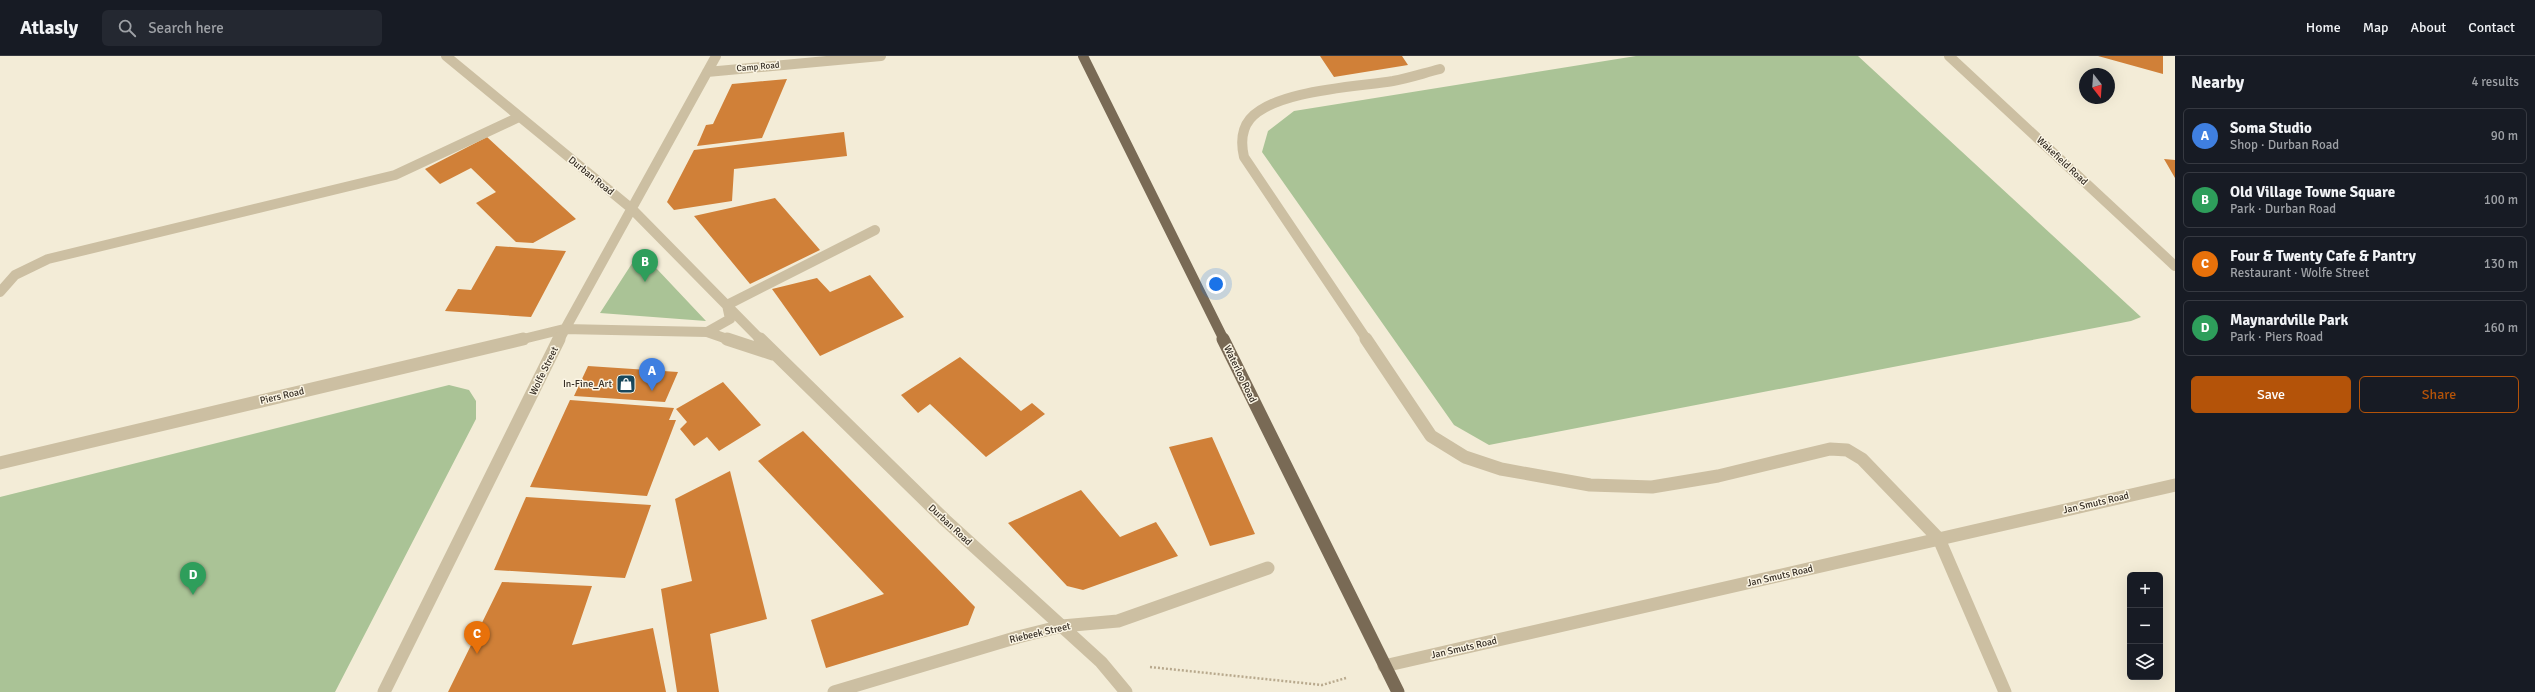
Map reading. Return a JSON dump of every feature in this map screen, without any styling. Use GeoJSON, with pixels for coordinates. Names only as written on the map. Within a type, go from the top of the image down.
{"type":"FeatureCollection","features":[{"type":"Feature","properties":{"kind":"main road","name":"Waterloo Road"},"geometry":{"type":"LineString","coordinates":[[1083,56],[1398,692]]}},
{"type":"Feature","properties":{"kind":"street","name":"Durban Road"},"geometry":{"type":"LineString","coordinates":[[446,56],[632,209],[776,355],[945,520],[1101,662],[1126,692]]}},
{"type":"Feature","properties":{"kind":"street","name":"Wolfe Street"},"geometry":{"type":"LineString","coordinates":[[384,692],[564,329],[716,56]]}},
{"type":"Feature","properties":{"kind":"street","name":"Camp Road"},"geometry":{"type":"LineString","coordinates":[[708,72],[881,56]]}},
{"type":"Feature","properties":{"kind":"street","name":"Wakefield Road"},"geometry":{"type":"LineString","coordinates":[[1949,56],[2175,266]]}},
{"type":"Feature","properties":{"kind":"street"},"geometry":{"type":"LineString","coordinates":[[1440,69],[1395,80],[1282,100],[1254,115],[1246,124],[1242,135],[1244,157],[1431,436],[1463,458],[1484,466],[1553,480],[1625,487],[1675,484],[1830,449],[1847,450],[1862,460],[1939,539],[2005,692]]}},
{"type":"Feature","properties":{"kind":"street"},"geometry":{"type":"LineString","coordinates":[[0,292],[6,282],[15,274],[48,259],[395,175],[519,117]]}},
{"type":"Feature","properties":{"kind":"street"},"geometry":{"type":"LineString","coordinates":[[707,332],[730,319],[727,305],[875,230]]}},
{"type":"Feature","properties":{"kind":"street","name":"Durban Road"},"geometry":{"type":"LineString","coordinates":[[564,329],[707,332],[776,355]]}},
{"type":"Feature","properties":{"kind":"street","name":"Piers Road"},"geometry":{"type":"LineString","coordinates":[[0,463],[564,329]]}},
{"type":"Feature","properties":{"kind":"street","name":"Jan Smuts Road"},"geometry":{"type":"LineString","coordinates":[[1384,666],[2175,485]]}},
{"type":"Feature","properties":{"kind":"street","name":"Riebeek Street"},"geometry":{"type":"LineString","coordinates":[[834,692],[1018,637],[1062,626],[1118,621],[1268,568]]}},
{"type":"Feature","properties":{"kind":"path"},"geometry":{"type":"LineString","coordinates":[[1150,667],[1322,685],[1346,678]]}},
{"type":"Feature","properties":{"kind":"green space"},"geometry":{"type":"Polygon","coordinates":[[[1636,56],[1858,56],[2141,317],[2131,321],[1489,445],[1454,425],[1262,152],[1268,131],[1294,111],[1636,56]]]}},
{"type":"Feature","properties":{"kind":"green space"},"geometry":{"type":"Polygon","coordinates":[[[640,251],[706,321],[600,313],[640,251]]]}},
{"type":"Feature","properties":{"kind":"green space"},"geometry":{"type":"Polygon","coordinates":[[[449,385],[469,390],[476,401],[476,419],[335,692],[0,692],[0,497],[449,385]]]}},
{"type":"Feature","properties":{"kind":"building"},"geometry":{"type":"Polygon","coordinates":[[[1320,56],[1402,56],[1408,65],[1334,77],[1320,56]]]}},
{"type":"Feature","properties":{"kind":"building"},"geometry":{"type":"Polygon","coordinates":[[[2098,56],[2163,56],[2163,74],[2098,56]]]}},
{"type":"Feature","properties":{"kind":"building"},"geometry":{"type":"Polygon","coordinates":[[[787,79],[762,138],[697,146],[706,125],[713,124],[732,84],[787,79]]]}},
{"type":"Feature","properties":{"kind":"building"},"geometry":{"type":"Polygon","coordinates":[[[844,132],[847,156],[734,169],[732,201],[674,210],[667,202],[694,150],[844,132]]]}},
{"type":"Feature","properties":{"kind":"building"},"geometry":{"type":"Polygon","coordinates":[[[487,137],[576,219],[533,243],[516,242],[476,203],[496,192],[471,168],[440,184],[425,169],[487,137]]]}},
{"type":"Feature","properties":{"kind":"building"},"geometry":{"type":"Polygon","coordinates":[[[2164,159],[2175,160],[2175,178],[2164,159]]]}},
{"type":"Feature","properties":{"kind":"building"},"geometry":{"type":"Polygon","coordinates":[[[775,198],[820,250],[750,284],[694,216],[775,198]]]}},
{"type":"Feature","properties":{"kind":"building"},"geometry":{"type":"Polygon","coordinates":[[[496,246],[566,251],[531,317],[445,311],[458,289],[471,290],[496,246]]]}},
{"type":"Feature","properties":{"kind":"building"},"geometry":{"type":"Polygon","coordinates":[[[870,275],[904,317],[820,356],[772,289],[817,278],[830,292],[870,275]]]}},
{"type":"Feature","properties":{"kind":"building"},"geometry":{"type":"Polygon","coordinates":[[[960,357],[1021,411],[1032,403],[1045,414],[986,457],[930,404],[918,413],[901,395],[960,357]]]}},
{"type":"Feature","properties":{"kind":"building","name":"In-Fine_Art"},"geometry":{"type":"Polygon","coordinates":[[[588,366],[678,372],[665,402],[574,396],[588,366]]]}},
{"type":"Feature","properties":{"kind":"building"},"geometry":{"type":"Polygon","coordinates":[[[723,382],[761,425],[719,451],[707,437],[694,446],[680,429],[687,422],[676,409],[723,382]]]}},
{"type":"Feature","properties":{"kind":"building"},"geometry":{"type":"Polygon","coordinates":[[[570,400],[674,408],[669,420],[676,420],[647,496],[530,487],[570,400]]]}},
{"type":"Feature","properties":{"kind":"building"},"geometry":{"type":"Polygon","coordinates":[[[803,431],[975,607],[968,625],[826,668],[811,620],[884,594],[758,461],[803,431]]]}},
{"type":"Feature","properties":{"kind":"building"},"geometry":{"type":"Polygon","coordinates":[[[1212,437],[1255,534],[1210,546],[1169,447],[1212,437]]]}},
{"type":"Feature","properties":{"kind":"building"},"geometry":{"type":"Polygon","coordinates":[[[730,471],[767,619],[710,634],[719,692],[677,692],[661,589],[692,581],[675,499],[730,471]]]}},
{"type":"Feature","properties":{"kind":"building"},"geometry":{"type":"Polygon","coordinates":[[[1081,490],[1120,537],[1156,522],[1178,556],[1083,590],[1067,586],[1008,523],[1081,490]]]}},
{"type":"Feature","properties":{"kind":"building"},"geometry":{"type":"Polygon","coordinates":[[[526,497],[651,505],[625,578],[494,570],[526,497]]]}},
{"type":"Feature","properties":{"kind":"building"},"geometry":{"type":"Polygon","coordinates":[[[502,582],[592,586],[572,645],[653,628],[666,692],[448,692],[502,582]]]}},
{"type":"Feature","properties":{"kind":"place","name":"Old Village Towne Square"},"geometry":{"type":"Point","coordinates":[645,282]}},
{"type":"Feature","properties":{"kind":"place","name":"In-Fine_Art"},"geometry":{"type":"Point","coordinates":[626,384]}},
{"type":"Feature","properties":{"kind":"place","name":"Soma Studio"},"geometry":{"type":"Point","coordinates":[652,391]}},
{"type":"Feature","properties":{"kind":"place","name":"Maynardville Park"},"geometry":{"type":"Point","coordinates":[193,595]}},
{"type":"Feature","properties":{"kind":"place","name":"Four & Twenty Cafe & Pantry"},"geometry":{"type":"Point","coordinates":[477,654]}}]}
